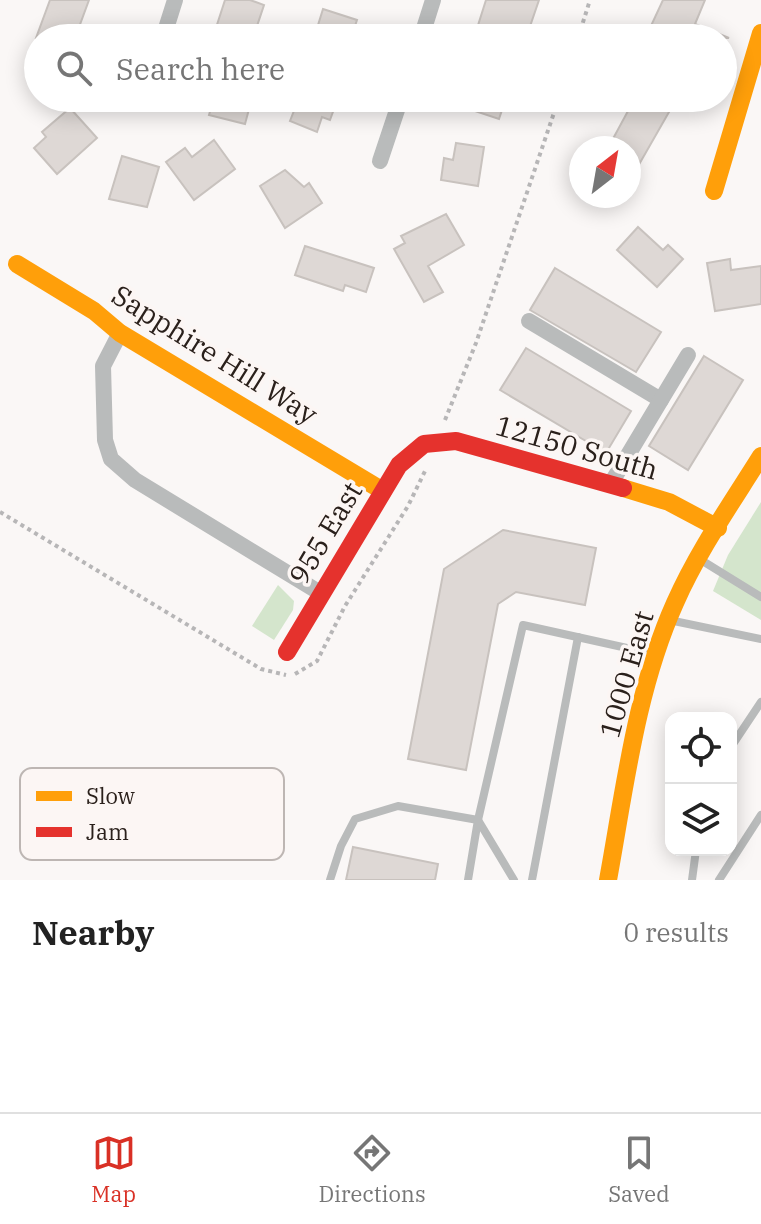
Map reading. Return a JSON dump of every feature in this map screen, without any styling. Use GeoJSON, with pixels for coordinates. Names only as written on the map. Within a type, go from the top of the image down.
{"type":"FeatureCollection","features":[{"type":"Feature","properties":{"kind":"street"},"geometry":{"type":"LineString","coordinates":[[167,24],[175,0]]}},
{"type":"Feature","properties":{"kind":"street"},"geometry":{"type":"LineString","coordinates":[[425,24],[433,0]]}},
{"type":"Feature","properties":{"kind":"street"},"geometry":{"type":"LineString","coordinates":[[714,191],[761,33]]}},
{"type":"Feature","properties":{"kind":"street"},"geometry":{"type":"LineString","coordinates":[[380,161],[396,112]]}},
{"type":"Feature","properties":{"kind":"street","name":"Sapphire Hill Way"},"geometry":{"type":"LineString","coordinates":[[17,264],[94,311],[120,333],[383,491]]}},
{"type":"Feature","properties":{"kind":"street"},"geometry":{"type":"LineString","coordinates":[[529,321],[661,400]]}},
{"type":"Feature","properties":{"kind":"street"},"geometry":{"type":"LineString","coordinates":[[120,333],[106,354],[102,378],[105,440],[111,459],[135,480],[322,594]]}},
{"type":"Feature","properties":{"kind":"street"},"geometry":{"type":"LineString","coordinates":[[610,485],[688,355]]}},
{"type":"Feature","properties":{"kind":"street","name":"12150 South"},"geometry":{"type":"LineString","coordinates":[[417,446],[437,440],[456,441],[669,502],[718,528]]}},
{"type":"Feature","properties":{"kind":"street","name":"955 East"},"geometry":{"type":"LineString","coordinates":[[287,652],[383,491],[417,446]]}},
{"type":"Feature","properties":{"kind":"street","name":"1000 East"},"geometry":{"type":"LineString","coordinates":[[608,880],[643,698],[668,620],[761,456]]}},
{"type":"Feature","properties":{"kind":"lane"},"geometry":{"type":"LineString","coordinates":[[700,559],[761,597]]}},
{"type":"Feature","properties":{"kind":"lane"},"geometry":{"type":"LineString","coordinates":[[668,620],[761,639]]}},
{"type":"Feature","properties":{"kind":"lane"},"geometry":{"type":"LineString","coordinates":[[468,880],[478,820],[523,625],[656,654]]}},
{"type":"Feature","properties":{"kind":"lane"},"geometry":{"type":"LineString","coordinates":[[532,880],[578,637]]}},
{"type":"Feature","properties":{"kind":"lane"},"geometry":{"type":"LineString","coordinates":[[737,738],[761,702]]}},
{"type":"Feature","properties":{"kind":"lane"},"geometry":{"type":"LineString","coordinates":[[330,880],[355,819],[398,806],[478,820],[514,880]]}},
{"type":"Feature","properties":{"kind":"lane"},"geometry":{"type":"LineString","coordinates":[[719,880],[761,815]]}},
{"type":"Feature","properties":{"kind":"lane"},"geometry":{"type":"LineString","coordinates":[[692,880],[695,856]]}},
{"type":"Feature","properties":{"kind":"path"},"geometry":{"type":"LineString","coordinates":[[582,24],[590,0]]}},
{"type":"Feature","properties":{"kind":"green space"},"geometry":{"type":"Polygon","coordinates":[[[761,502],[761,620],[713,591],[728,555],[761,502]]]}},
{"type":"Feature","properties":{"kind":"green space"},"geometry":{"type":"Polygon","coordinates":[[[278,585],[294,601],[293,610],[274,640],[252,626],[278,585]]]}},
{"type":"Feature","properties":{"kind":"building"},"geometry":{"type":"Polygon","coordinates":[[[50,0],[89,0],[80,24],[41,24],[50,0]]]}},
{"type":"Feature","properties":{"kind":"building"},"geometry":{"type":"Polygon","coordinates":[[[225,0],[250,0],[264,5],[258,24],[217,24],[225,0]]]}},
{"type":"Feature","properties":{"kind":"building"},"geometry":{"type":"Polygon","coordinates":[[[486,0],[539,0],[531,24],[478,24],[486,0]]]}},
{"type":"Feature","properties":{"kind":"building"},"geometry":{"type":"Polygon","coordinates":[[[663,0],[705,0],[695,24],[652,24],[663,0]]]}},
{"type":"Feature","properties":{"kind":"building"},"geometry":{"type":"Polygon","coordinates":[[[323,9],[357,20],[356,24],[318,24],[323,9]]]}},
{"type":"Feature","properties":{"kind":"building"},"geometry":{"type":"Polygon","coordinates":[[[65,112],[74,112],[97,138],[57,174],[34,148],[46,137],[42,132],[65,112]]]}},
{"type":"Feature","properties":{"kind":"building"},"geometry":{"type":"Polygon","coordinates":[[[210,112],[248,112],[245,124],[209,115],[210,112]]]}},
{"type":"Feature","properties":{"kind":"building"},"geometry":{"type":"Polygon","coordinates":[[[294,112],[333,112],[330,120],[322,117],[317,132],[290,121],[294,112]]]}},
{"type":"Feature","properties":{"kind":"building"},"geometry":{"type":"Polygon","coordinates":[[[478,112],[501,112],[499,119],[478,112]]]}},
{"type":"Feature","properties":{"kind":"building"},"geometry":{"type":"Polygon","coordinates":[[[627,112],[669,112],[641,161],[641,136],[614,136],[627,112]]]}},
{"type":"Feature","properties":{"kind":"building"},"geometry":{"type":"Polygon","coordinates":[[[214,140],[235,169],[194,200],[166,162],[185,148],[192,157],[214,140]]]}},
{"type":"Feature","properties":{"kind":"building"},"geometry":{"type":"Polygon","coordinates":[[[456,143],[484,147],[478,186],[441,180],[444,158],[453,160],[456,143]]]}},
{"type":"Feature","properties":{"kind":"building"},"geometry":{"type":"Polygon","coordinates":[[[122,156],[159,167],[147,207],[109,199],[122,156]]]}},
{"type":"Feature","properties":{"kind":"building"},"geometry":{"type":"Polygon","coordinates":[[[285,170],[304,187],[309,183],[322,203],[285,228],[260,186],[285,170]]]}},
{"type":"Feature","properties":{"kind":"building"},"geometry":{"type":"Polygon","coordinates":[[[446,214],[464,245],[428,266],[443,292],[424,302],[394,249],[405,243],[401,236],[446,214]]]}},
{"type":"Feature","properties":{"kind":"building"},"geometry":{"type":"Polygon","coordinates":[[[638,227],[663,250],[668,245],[683,259],[657,287],[617,250],[638,227]]]}},
{"type":"Feature","properties":{"kind":"building"},"geometry":{"type":"Polygon","coordinates":[[[305,246],[374,268],[366,292],[345,285],[343,291],[295,275],[305,246]]]}},
{"type":"Feature","properties":{"kind":"building"},"geometry":{"type":"Polygon","coordinates":[[[730,259],[731,270],[761,266],[761,304],[715,311],[707,263],[730,259]]]}},
{"type":"Feature","properties":{"kind":"building"},"geometry":{"type":"Polygon","coordinates":[[[555,268],[661,332],[636,372],[530,310],[555,268]]]}},
{"type":"Feature","properties":{"kind":"building"},"geometry":{"type":"Polygon","coordinates":[[[526,348],[631,411],[606,453],[500,390],[526,348]]]}},
{"type":"Feature","properties":{"kind":"building"},"geometry":{"type":"Polygon","coordinates":[[[704,356],[743,380],[688,470],[649,446],[704,356]]]}},
{"type":"Feature","properties":{"kind":"building"},"geometry":{"type":"Polygon","coordinates":[[[503,530],[596,548],[585,605],[516,592],[498,604],[466,770],[408,759],[444,569],[503,530]]]}},
{"type":"Feature","properties":{"kind":"building"},"geometry":{"type":"Polygon","coordinates":[[[353,847],[438,864],[435,880],[346,880],[353,847]]]}},
{"type":"Feature","properties":{"kind":"traffic: slow"},"geometry":{"type":"LineString","coordinates":[[714,191],[761,33]]}},
{"type":"Feature","properties":{"kind":"traffic: slow"},"geometry":{"type":"LineString","coordinates":[[17,264],[94,311],[120,333],[383,491]]}},
{"type":"Feature","properties":{"kind":"traffic: slow"},"geometry":{"type":"LineString","coordinates":[[608,880],[633,739],[662,636],[694,565],[761,456]]}},
{"type":"Feature","properties":{"kind":"traffic: slow"},"geometry":{"type":"LineString","coordinates":[[623,488],[669,502],[718,528]]}},
{"type":"Feature","properties":{"kind":"traffic: jam"},"geometry":{"type":"LineString","coordinates":[[287,652],[399,465],[424,444],[456,441],[623,488]]}}]}
